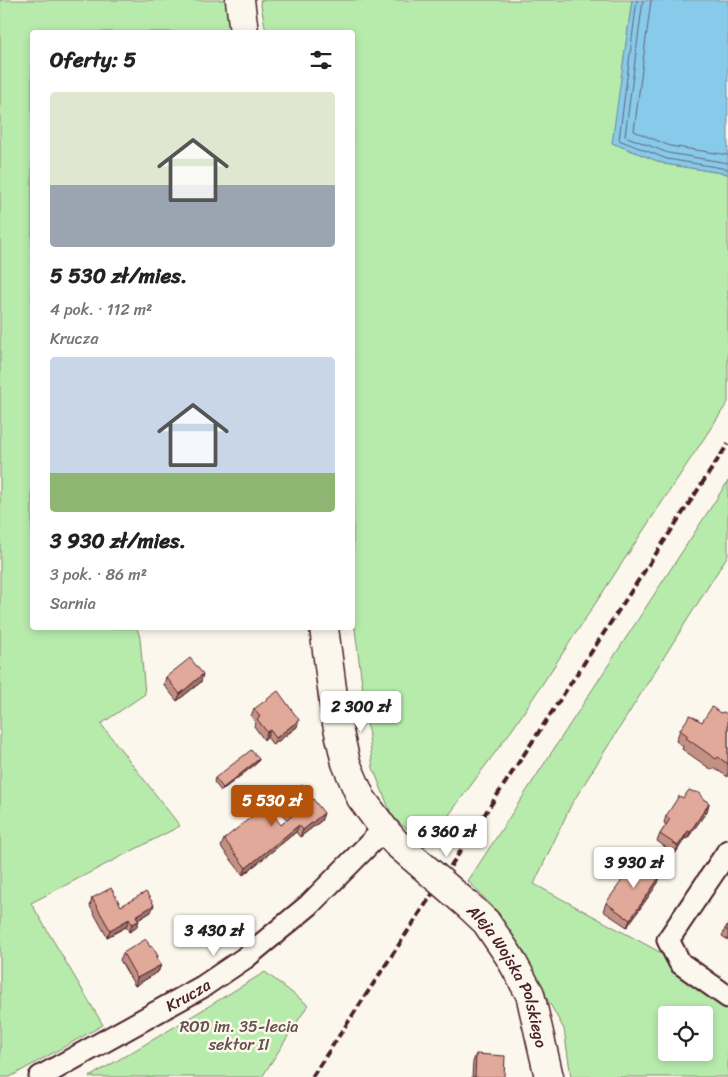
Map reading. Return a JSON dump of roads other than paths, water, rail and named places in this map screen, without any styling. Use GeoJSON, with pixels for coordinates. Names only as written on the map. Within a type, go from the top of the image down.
{"type":"FeatureCollection","features":[{"type":"Feature","properties":{"kind":"street"},"geometry":{"type":"LineString","coordinates":[[240,0],[244,30]]}},
{"type":"Feature","properties":{"kind":"street","name":"Aleja Wojska Polskiego"},"geometry":{"type":"LineString","coordinates":[[324,630],[336,719],[346,763],[361,798],[390,836],[486,922],[509,956],[530,994],[549,1077]]}},
{"type":"Feature","properties":{"kind":"street","name":"Krucza"},"geometry":{"type":"LineString","coordinates":[[40,1077],[202,988],[246,958],[390,836]]}},
{"type":"Feature","properties":{"kind":"street"},"geometry":{"type":"LineString","coordinates":[[728,851],[668,940],[680,963],[728,997]]}},
{"type":"Feature","properties":{"kind":"water"},"geometry":{"type":"Polygon","coordinates":[[[632,0],[728,0],[728,174],[665,164],[612,143],[632,0]]]}},
{"type":"Feature","properties":{"kind":"railway"},"geometry":{"type":"LineString","coordinates":[[312,1077],[728,444]]}},
{"type":"Feature","properties":{"kind":"park label","name":"ROD im. 35-lecia sektor II"},"geometry":{"type":"Point","coordinates":[239,1035]}}]}
